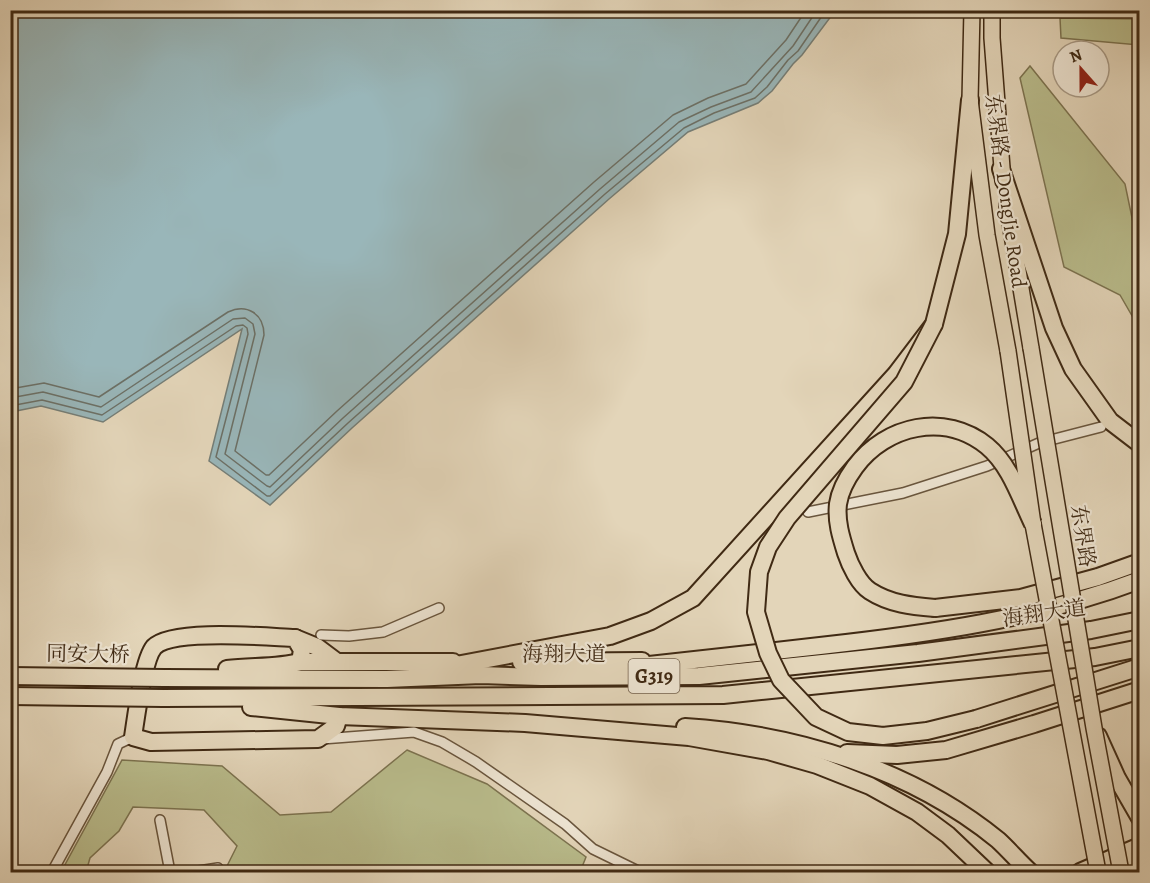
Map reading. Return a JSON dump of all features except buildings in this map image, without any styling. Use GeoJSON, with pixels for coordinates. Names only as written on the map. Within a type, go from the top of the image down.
{"type":"FeatureCollection","features":[{"type":"Feature","properties":{"kind":"highway"},"geometry":{"type":"LineString","coordinates":[[970,100],[957,234],[934,324],[904,382],[787,518],[768,547],[759,572],[756,612],[768,653],[781,680],[816,717],[848,732],[883,736],[927,730],[976,719],[1140,667]]}},
{"type":"Feature","properties":{"kind":"highway"},"geometry":{"type":"LineString","coordinates":[[1001,169],[1054,328],[1073,369],[1110,421],[1140,444]]}},
{"type":"Feature","properties":{"kind":"highway"},"geometry":{"type":"LineString","coordinates":[[387,679],[610,636],[651,621],[693,598],[896,374],[934,324]]}},
{"type":"Feature","properties":{"kind":"highway"},"geometry":{"type":"LineString","coordinates":[[1033,524],[1007,470],[988,447],[966,433],[942,426],[915,428],[885,438],[863,456],[846,480],[838,503],[839,534],[850,564],[868,590],[895,603],[935,609],[1021,598],[1098,577],[1140,562]]}},
{"type":"Feature","properties":{"kind":"highway"},"geometry":{"type":"LineString","coordinates":[[541,677],[888,639],[981,625],[1108,592],[1140,579]]}},
{"type":"Feature","properties":{"kind":"highway","name":"海翔大道"},"geometry":{"type":"LineString","coordinates":[[164,678],[387,679],[481,675],[699,676],[918,653],[1090,630],[1140,620]]}},
{"type":"Feature","properties":{"kind":"highway"},"geometry":{"type":"LineString","coordinates":[[337,662],[317,647],[295,638],[242,635],[188,636],[168,639],[155,647],[148,659],[133,737],[151,742],[318,739],[336,726],[339,716]]}},
{"type":"Feature","properties":{"kind":"highway"},"geometry":{"type":"LineString","coordinates":[[295,638],[302,650],[300,662]]}},
{"type":"Feature","properties":{"kind":"highway","name":"海翔大道"},"geometry":{"type":"LineString","coordinates":[[163,698],[723,695],[1095,657],[1140,648]]}},
{"type":"Feature","properties":{"kind":"highway"},"geometry":{"type":"LineString","coordinates":[[164,678],[254,666],[291,665],[300,662],[622,662],[721,657]]}},
{"type":"Feature","properties":{"kind":"highway","name":"同安大桥"},"geometry":{"type":"LineString","coordinates":[[10,676],[164,678]]}},
{"type":"Feature","properties":{"kind":"highway"},"geometry":{"type":"LineString","coordinates":[[831,752],[897,755],[946,750],[1140,690]]}},
{"type":"Feature","properties":{"kind":"highway","name":"同安大桥"},"geometry":{"type":"LineString","coordinates":[[10,696],[163,698]]}},
{"type":"Feature","properties":{"kind":"highway"},"geometry":{"type":"LineString","coordinates":[[163,698],[339,716],[525,723],[638,724],[729,730],[831,752],[904,780],[960,812],[999,841],[1030,873]]}},
{"type":"Feature","properties":{"kind":"highway"},"geometry":{"type":"LineString","coordinates":[[525,723],[689,737],[768,751],[817,765],[870,786],[917,812],[948,835],[987,873]]}},
{"type":"Feature","properties":{"kind":"highway"},"geometry":{"type":"LineString","coordinates":[[1094,728],[1117,778],[1140,818]]}},
{"type":"Feature","properties":{"kind":"highway"},"geometry":{"type":"LineString","coordinates":[[1080,873],[1140,846]]}},
{"type":"Feature","properties":{"kind":"highway"},"geometry":{"type":"LineString","coordinates":[[1112,873],[1140,863]]}},
{"type":"Feature","properties":{"kind":"main road","name":"东界路 - DongJie Road"},"geometry":{"type":"LineString","coordinates":[[972,10],[970,100],[987,235],[1008,351],[1033,524]]}},
{"type":"Feature","properties":{"kind":"main road","name":"东界路 - DongJie Road"},"geometry":{"type":"LineString","coordinates":[[992,10],[1001,169],[1031,348]]}},
{"type":"Feature","properties":{"kind":"main road","name":"东界路"},"geometry":{"type":"LineString","coordinates":[[1031,348],[1094,728],[1121,873]]}},
{"type":"Feature","properties":{"kind":"main road"},"geometry":{"type":"LineString","coordinates":[[1033,524],[1098,873]]}},
{"type":"Feature","properties":{"kind":"street"},"geometry":{"type":"LineString","coordinates":[[808,512],[903,493],[987,466],[1039,443],[1101,427]]}},
{"type":"Feature","properties":{"kind":"street"},"geometry":{"type":"LineString","coordinates":[[321,635],[349,636],[383,632],[439,608]]}},
{"type":"Feature","properties":{"kind":"street"},"geometry":{"type":"LineString","coordinates":[[318,739],[414,732],[442,742],[476,762],[565,824],[594,849],[640,873]]}},
{"type":"Feature","properties":{"kind":"street"},"geometry":{"type":"LineString","coordinates":[[52,873],[107,772],[118,744],[133,737]]}},
{"type":"Feature","properties":{"kind":"street"},"geometry":{"type":"LineString","coordinates":[[160,820],[170,873]]}},
{"type":"Feature","properties":{"kind":"street"},"geometry":{"type":"LineString","coordinates":[[192,873],[218,868]]}},
{"type":"Feature","properties":{"kind":"green space"},"geometry":{"type":"Polygon","coordinates":[[[1060,18],[1139,19],[1139,45],[1111,42],[1111,39],[1061,38],[1060,18]]]}},
{"type":"Feature","properties":{"kind":"green space"},"geometry":{"type":"Polygon","coordinates":[[[1030,66],[1051,92],[1051,99],[1057,99],[1125,184],[1136,237],[1139,236],[1139,348],[1135,321],[1120,295],[1064,267],[1020,78],[1030,66]]]}},
{"type":"Feature","properties":{"kind":"green space"},"geometry":{"type":"Polygon","coordinates":[[[407,750],[487,784],[586,857],[580,872],[224,872],[237,846],[204,810],[133,807],[119,831],[90,858],[86,872],[61,872],[122,760],[222,766],[280,815],[331,812],[407,750]]]}},
{"type":"Feature","properties":{"kind":"water"},"geometry":{"type":"Polygon","coordinates":[[[10,11],[835,11],[772,91],[758,103],[688,132],[609,199],[352,428],[270,505],[209,461],[242,329],[103,422],[41,406],[11,412],[10,11]]]}},
{"type":"Feature","properties":{"kind":"tunnel"},"geometry":{"type":"LineString","coordinates":[[1118,427],[1140,426]]}}]}
